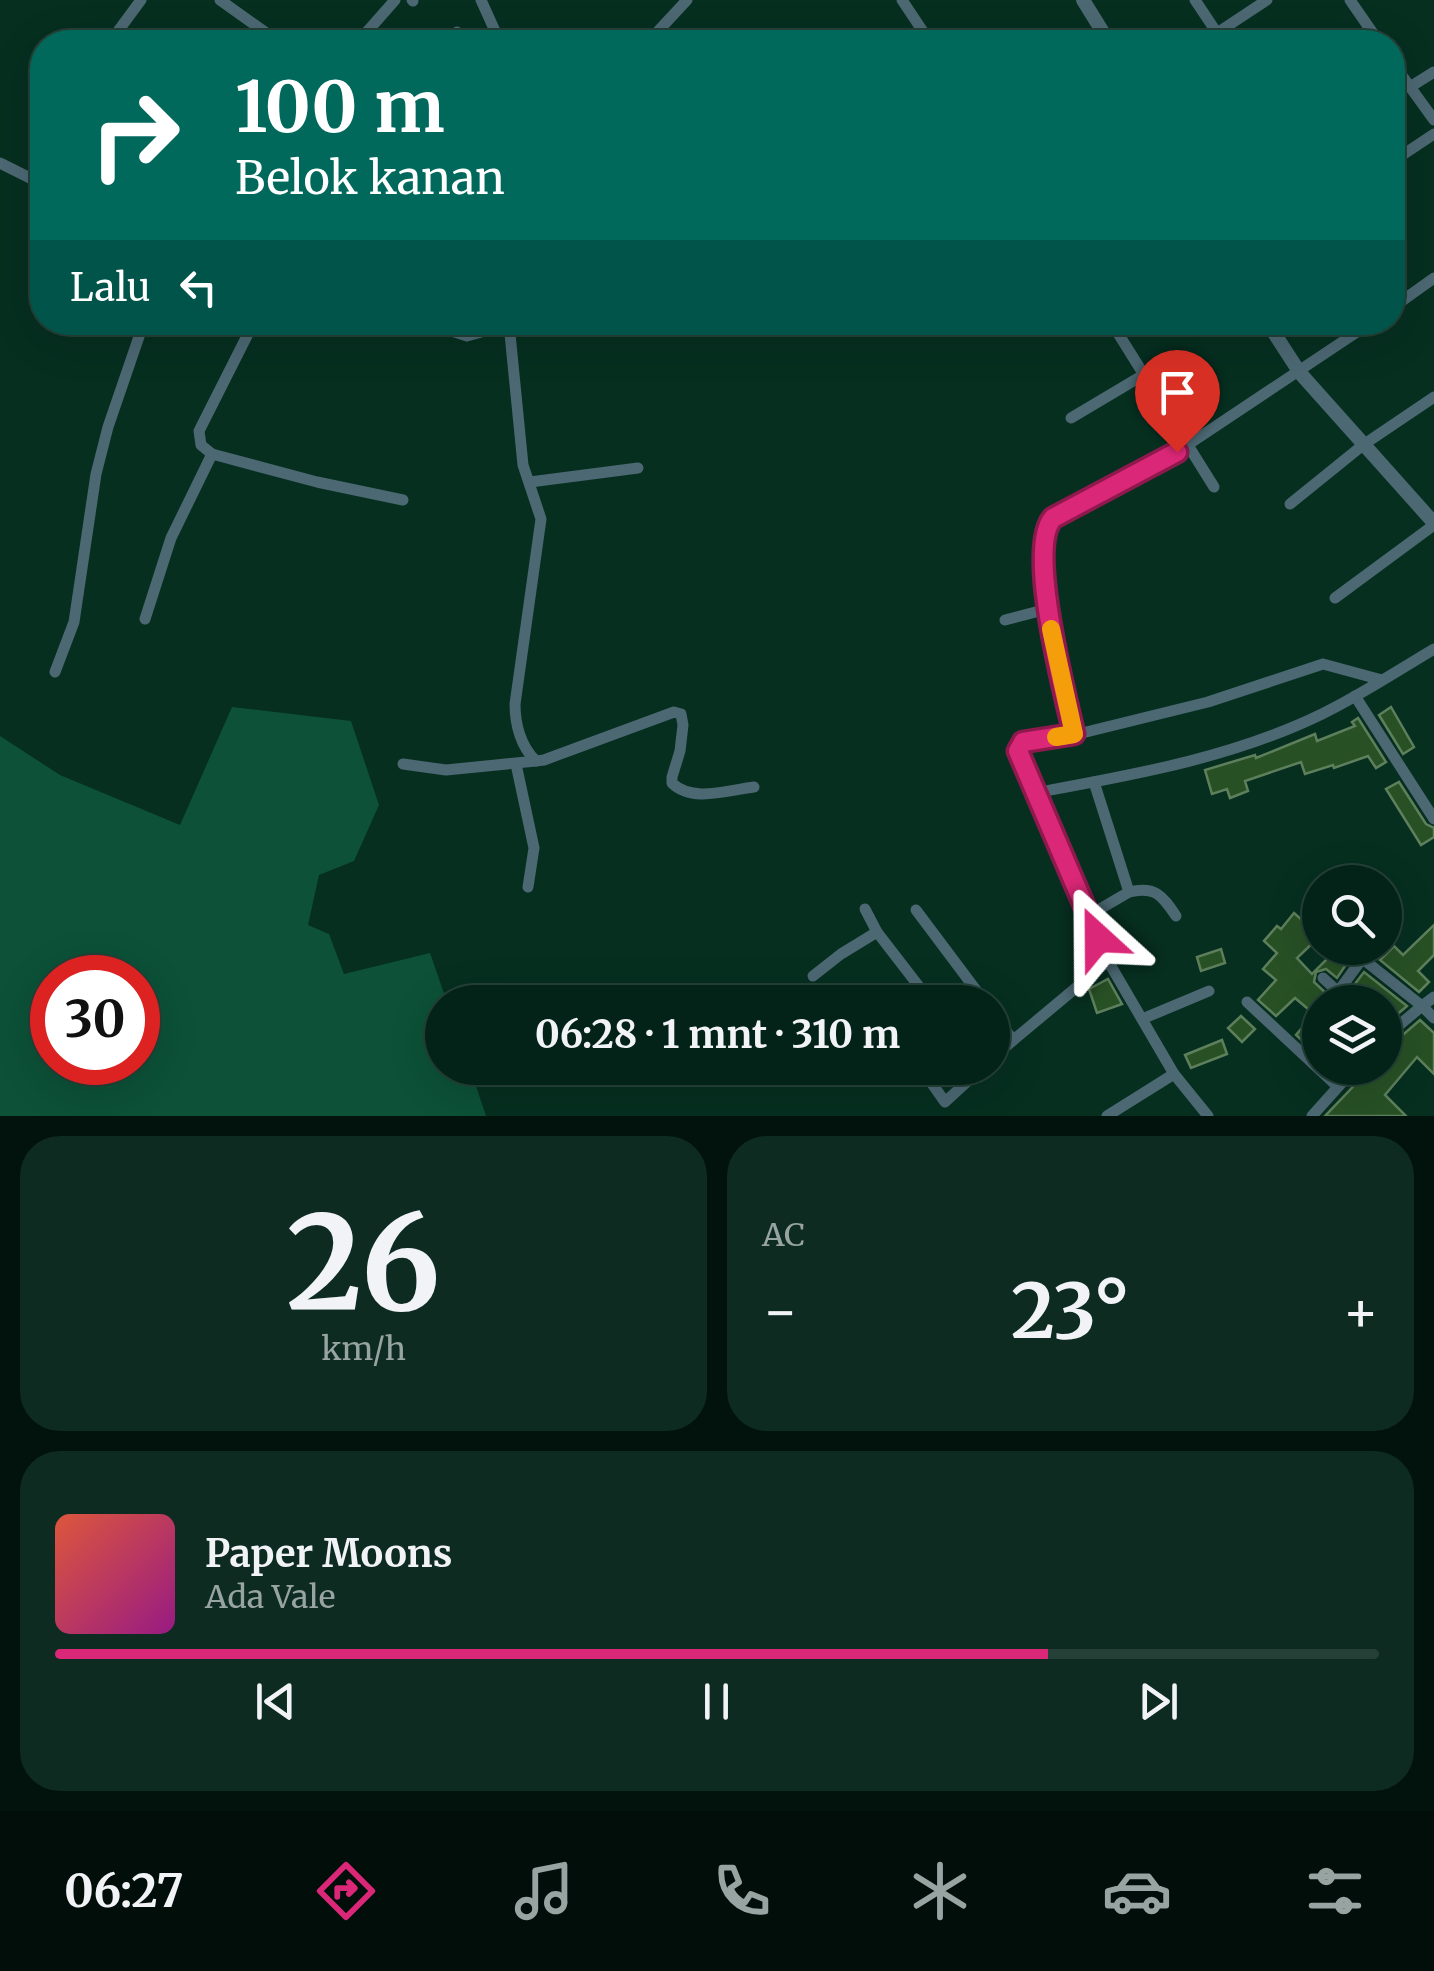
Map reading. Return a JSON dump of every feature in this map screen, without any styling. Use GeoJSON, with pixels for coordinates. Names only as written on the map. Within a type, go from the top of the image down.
{"type":"FeatureCollection","features":[{"type":"Feature","properties":{"kind":"street"},"geometry":{"type":"LineString","coordinates":[[119,30],[142,0]]}},
{"type":"Feature","properties":{"kind":"street"},"geometry":{"type":"LineString","coordinates":[[220,0],[262,30]]}},
{"type":"Feature","properties":{"kind":"street"},"geometry":{"type":"LineString","coordinates":[[369,30],[395,0]]}},
{"type":"Feature","properties":{"kind":"street"},"geometry":{"type":"LineString","coordinates":[[659,30],[687,0]]}},
{"type":"Feature","properties":{"kind":"street"},"geometry":{"type":"LineString","coordinates":[[902,0],[922,30]]}},
{"type":"Feature","properties":{"kind":"street"},"geometry":{"type":"LineString","coordinates":[[1084,0],[1102,30]]}},
{"type":"Feature","properties":{"kind":"street"},"geometry":{"type":"LineString","coordinates":[[1196,0],[1215,30]]}},
{"type":"Feature","properties":{"kind":"street"},"geometry":{"type":"LineString","coordinates":[[1230,30],[1267,0]]}},
{"type":"Feature","properties":{"kind":"street"},"geometry":{"type":"LineString","coordinates":[[1350,0],[1370,30]]}},
{"type":"Feature","properties":{"kind":"street"},"geometry":{"type":"LineString","coordinates":[[485,2],[496,30]]}},
{"type":"Feature","properties":{"kind":"street"},"geometry":{"type":"LineString","coordinates":[[1410,87],[1434,72]]}},
{"type":"Feature","properties":{"kind":"street"},"geometry":{"type":"LineString","coordinates":[[1405,80],[1434,120]]}},
{"type":"Feature","properties":{"kind":"street"},"geometry":{"type":"LineString","coordinates":[[1405,153],[1434,134]]}},
{"type":"Feature","properties":{"kind":"street"},"geometry":{"type":"LineString","coordinates":[[0,163],[30,178]]}},
{"type":"Feature","properties":{"kind":"street"},"geometry":{"type":"LineString","coordinates":[[1405,299],[1434,278]]}},
{"type":"Feature","properties":{"kind":"street"},"geometry":{"type":"LineString","coordinates":[[55,672],[74,622],[96,474],[140,335]]}},
{"type":"Feature","properties":{"kind":"street"},"geometry":{"type":"LineString","coordinates":[[247,335],[199,431],[201,444],[212,454],[404,500]]}},
{"type":"Feature","properties":{"kind":"street"},"geometry":{"type":"LineString","coordinates":[[510,335],[523,465],[541,519],[515,716],[525,749],[536,762]]}},
{"type":"Feature","properties":{"kind":"street"},"geometry":{"type":"LineString","coordinates":[[1119,335],[1214,487]]}},
{"type":"Feature","properties":{"kind":"street"},"geometry":{"type":"LineString","coordinates":[[1275,335],[1300,373],[1434,524],[1335,598]]}},
{"type":"Feature","properties":{"kind":"street"},"geometry":{"type":"LineString","coordinates":[[1074,734],[1047,609],[1043,536],[1046,526],[1053,518],[1142,473],[1354,335]]}},
{"type":"Feature","properties":{"kind":"street"},"geometry":{"type":"LineString","coordinates":[[1071,418],[1144,374]]}},
{"type":"Feature","properties":{"kind":"street"},"geometry":{"type":"LineString","coordinates":[[1290,504],[1362,445],[1434,397]]}},
{"type":"Feature","properties":{"kind":"street"},"geometry":{"type":"LineString","coordinates":[[145,620],[171,538],[212,454]]}},
{"type":"Feature","properties":{"kind":"street"},"geometry":{"type":"LineString","coordinates":[[530,482],[638,468]]}},
{"type":"Feature","properties":{"kind":"street"},"geometry":{"type":"LineString","coordinates":[[1005,620],[1047,609]]}},
{"type":"Feature","properties":{"kind":"street"},"geometry":{"type":"LineString","coordinates":[[1034,793],[1180,765],[1249,743],[1319,716],[1434,649]]}},
{"type":"Feature","properties":{"kind":"street"},"geometry":{"type":"LineString","coordinates":[[1207,1116],[1174,1074],[1108,961],[1034,793],[1018,751],[1019,744],[1208,702],[1323,664],[1382,680]]}},
{"type":"Feature","properties":{"kind":"street"},"geometry":{"type":"LineString","coordinates":[[1356,696],[1434,819]]}},
{"type":"Feature","properties":{"kind":"street"},"geometry":{"type":"LineString","coordinates":[[403,764],[446,770],[536,762],[674,712],[681,714],[683,725],[672,777],[677,788],[691,795],[754,786]]}},
{"type":"Feature","properties":{"kind":"street"},"geometry":{"type":"LineString","coordinates":[[516,764],[534,848],[528,886]]}},
{"type":"Feature","properties":{"kind":"street"},"geometry":{"type":"LineString","coordinates":[[1094,782],[1129,892]]}},
{"type":"Feature","properties":{"kind":"street"},"geometry":{"type":"LineString","coordinates":[[1088,916],[1129,892],[1148,888],[1156,890],[1176,916]]}},
{"type":"Feature","properties":{"kind":"street"},"geometry":{"type":"LineString","coordinates":[[865,910],[918,985]]}},
{"type":"Feature","properties":{"kind":"street"},"geometry":{"type":"LineString","coordinates":[[916,910],[972,985]]}},
{"type":"Feature","properties":{"kind":"street"},"geometry":{"type":"LineString","coordinates":[[813,976],[877,932]]}},
{"type":"Feature","properties":{"kind":"street"},"geometry":{"type":"LineString","coordinates":[[1010,1043],[1108,961]]}},
{"type":"Feature","properties":{"kind":"street"},"geometry":{"type":"LineString","coordinates":[[1323,978],[1340,989],[1358,965]]}},
{"type":"Feature","properties":{"kind":"street"},"geometry":{"type":"LineString","coordinates":[[1370,965],[1434,1018]]}},
{"type":"Feature","properties":{"kind":"street"},"geometry":{"type":"LineString","coordinates":[[1142,1019],[1209,991]]}},
{"type":"Feature","properties":{"kind":"street"},"geometry":{"type":"LineString","coordinates":[[1402,1023],[1434,997]]}},
{"type":"Feature","properties":{"kind":"street"},"geometry":{"type":"LineString","coordinates":[[1247,1002],[1337,1086],[1312,1116]]}},
{"type":"Feature","properties":{"kind":"street"},"geometry":{"type":"LineString","coordinates":[[1010,1036],[1013,1040]]}},
{"type":"Feature","properties":{"kind":"street"},"geometry":{"type":"LineString","coordinates":[[1107,1116],[1174,1074]]}},
{"type":"Feature","properties":{"kind":"street"},"geometry":{"type":"LineString","coordinates":[[934,1085],[946,1102],[964,1085]]}},
{"type":"Feature","properties":{"kind":"green space"},"geometry":{"type":"Polygon","coordinates":[[[232,707],[351,721],[379,805],[354,861],[319,875],[308,925],[329,934],[344,974],[430,953],[441,985],[425,985],[425,1085],[476,1085],[486,1116],[0,1116],[0,736],[60,775],[180,825],[232,707]]]}},
{"type":"Feature","properties":{"kind":"building"},"geometry":{"type":"Polygon","coordinates":[[[1391,707],[1414,747],[1403,754],[1379,715],[1391,707]]]}},
{"type":"Feature","properties":{"kind":"building"},"geometry":{"type":"Polygon","coordinates":[[[1358,718],[1386,762],[1376,768],[1368,756],[1305,774],[1301,762],[1245,781],[1248,791],[1230,798],[1227,789],[1212,794],[1205,770],[1255,755],[1256,758],[1315,734],[1317,741],[1355,726],[1352,722],[1358,718]]]}},
{"type":"Feature","properties":{"kind":"building"},"geometry":{"type":"Polygon","coordinates":[[[1399,782],[1426,824],[1434,828],[1434,837],[1421,845],[1386,789],[1399,782]]]}},
{"type":"Feature","properties":{"kind":"building"},"geometry":{"type":"Polygon","coordinates":[[[1294,913],[1302,920],[1302,953],[1297,958],[1312,974],[1321,965],[1346,965],[1337,978],[1326,969],[1316,972],[1317,985],[1302,985],[1302,1004],[1295,998],[1276,1016],[1258,1000],[1276,980],[1263,969],[1277,953],[1264,941],[1277,926],[1281,929],[1294,913]]]}},
{"type":"Feature","properties":{"kind":"building"},"geometry":{"type":"Polygon","coordinates":[[[1434,925],[1434,955],[1418,971],[1429,982],[1419,992],[1386,965],[1402,965],[1403,955],[1434,925]]]}},
{"type":"Feature","properties":{"kind":"building"},"geometry":{"type":"Polygon","coordinates":[[[1221,949],[1225,963],[1201,971],[1197,957],[1221,949]]]}},
{"type":"Feature","properties":{"kind":"building"},"geometry":{"type":"Polygon","coordinates":[[[1364,972],[1380,985],[1354,985],[1364,972]]]}},
{"type":"Feature","properties":{"kind":"building"},"geometry":{"type":"Polygon","coordinates":[[[1108,979],[1122,1004],[1097,1013],[1089,989],[1108,979]]]}},
{"type":"Feature","properties":{"kind":"building"},"geometry":{"type":"Polygon","coordinates":[[[1241,1016],[1255,1029],[1242,1042],[1228,1028],[1241,1016]]]}},
{"type":"Feature","properties":{"kind":"building"},"geometry":{"type":"Polygon","coordinates":[[[1420,1020],[1434,1033],[1434,1074],[1417,1057],[1402,1075],[1402,1036],[1420,1020]]]}},
{"type":"Feature","properties":{"kind":"building"},"geometry":{"type":"Polygon","coordinates":[[[1222,1040],[1227,1054],[1191,1068],[1185,1055],[1222,1040]]]}},
{"type":"Feature","properties":{"kind":"building"},"geometry":{"type":"Polygon","coordinates":[[[1355,1085],[1393,1085],[1385,1095],[1406,1116],[1325,1116],[1355,1085]]]}},
{"type":"Feature","properties":{"kind":"slow traffic"},"geometry":{"type":"LineString","coordinates":[[1051,629],[1074,734],[1056,737]]}},
{"type":"Feature","properties":{"kind":"route"},"geometry":{"type":"LineString","coordinates":[[1098,938],[1018,751],[1023,742],[1074,734],[1047,609],[1043,536],[1053,518],[1177,452]]}}]}
